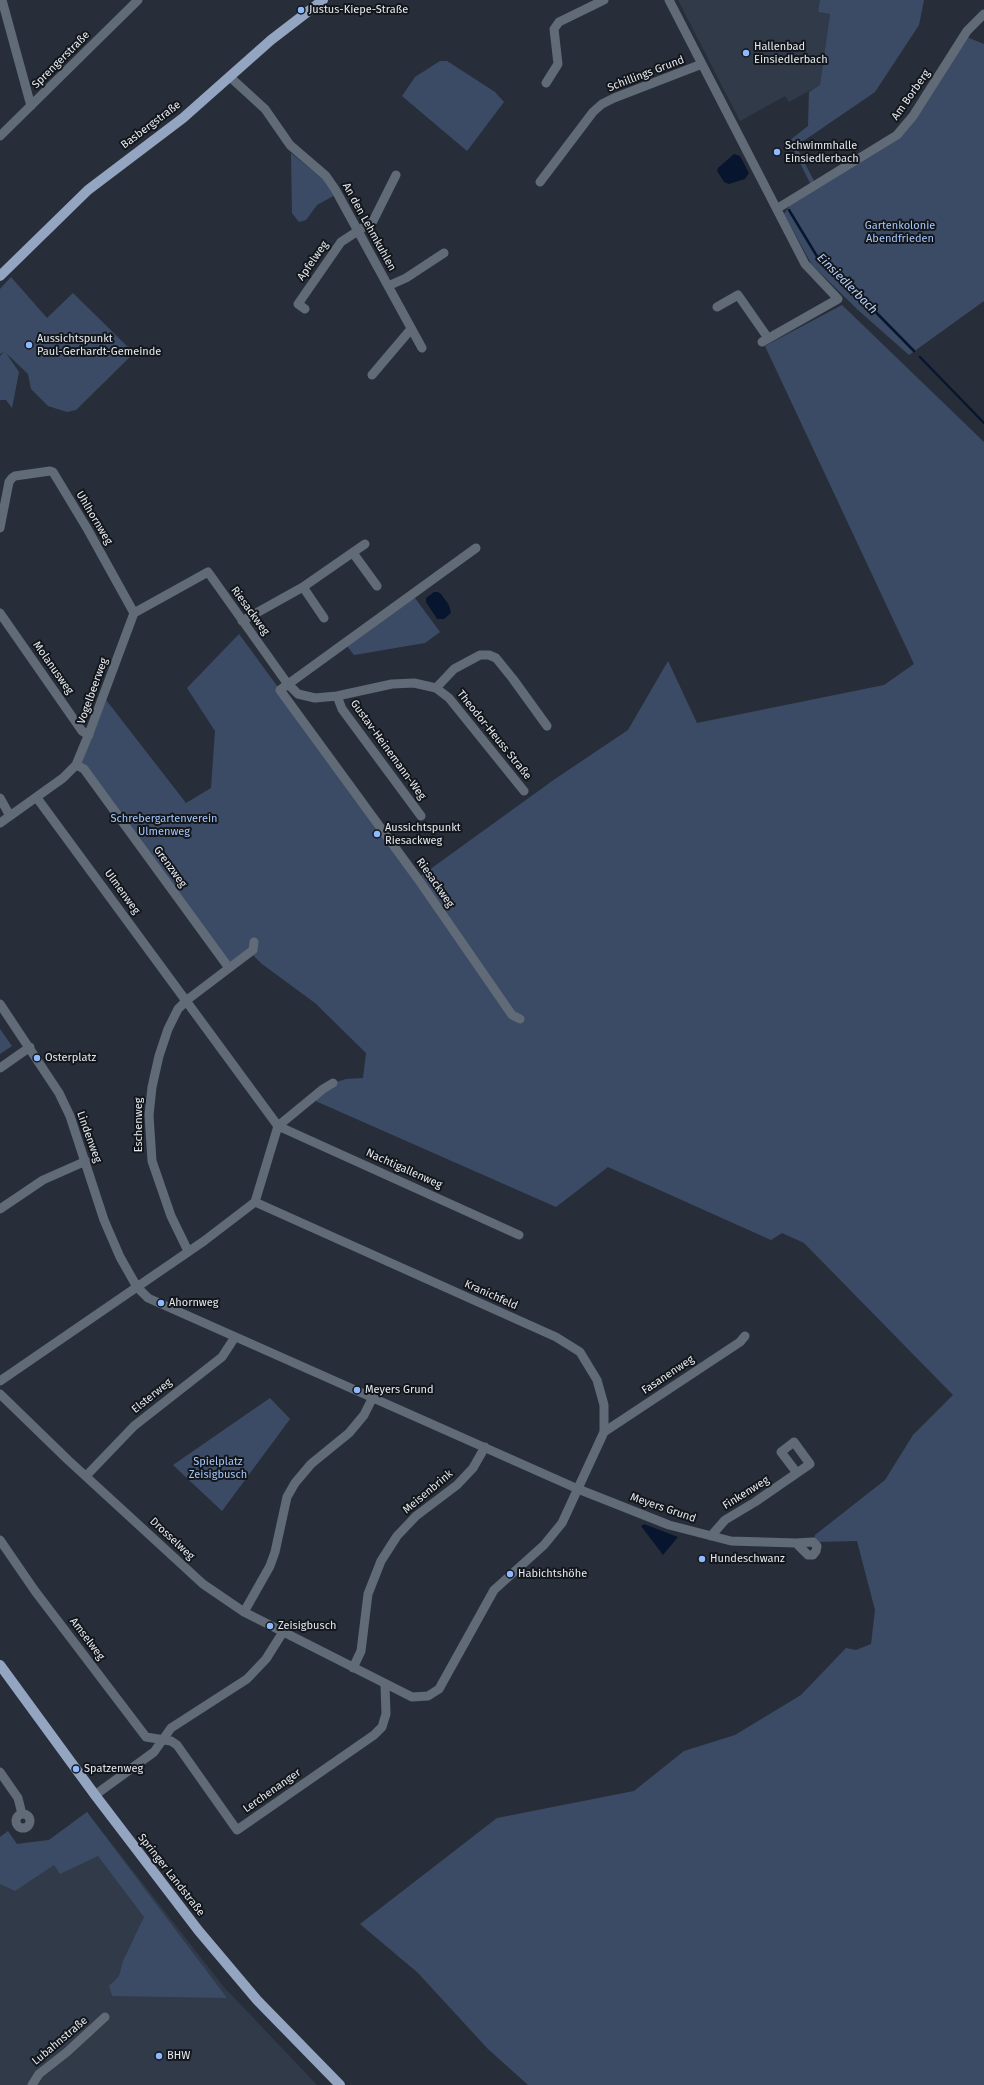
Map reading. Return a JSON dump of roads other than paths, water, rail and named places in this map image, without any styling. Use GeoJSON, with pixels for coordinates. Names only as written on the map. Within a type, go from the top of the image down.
{"type":"FeatureCollection","features":[{"type":"Feature","properties":{"kind":"main road","name":"Basbergstraße"},"geometry":{"type":"LineString","coordinates":[[0,276],[88,190],[183,118],[271,40],[323,0]]}},
{"type":"Feature","properties":{"kind":"main road","name":"Springer Landstraße"},"geometry":{"type":"LineString","coordinates":[[0,1666],[95,1795],[198,1930],[257,2000],[340,2085]]}},
{"type":"Feature","properties":{"kind":"street"},"geometry":{"type":"LineString","coordinates":[[2,0],[31,106]]}},
{"type":"Feature","properties":{"kind":"street","name":"Sprengerstraße"},"geometry":{"type":"LineString","coordinates":[[0,136],[138,0]]}},
{"type":"Feature","properties":{"kind":"street"},"geometry":{"type":"LineString","coordinates":[[546,83],[558,64],[554,29],[559,22],[604,0]]}},
{"type":"Feature","properties":{"kind":"street"},"geometry":{"type":"LineString","coordinates":[[669,0],[778,208],[805,264],[838,299],[765,340],[738,296],[717,307]]}},
{"type":"Feature","properties":{"kind":"street","name":"Am Borberg"},"geometry":{"type":"LineString","coordinates":[[778,208],[897,135],[913,116],[967,31],[984,14]]}},
{"type":"Feature","properties":{"kind":"street","name":"Schillings Grund"},"geometry":{"type":"LineString","coordinates":[[540,182],[593,112],[602,104],[702,64]]}},
{"type":"Feature","properties":{"kind":"street","name":"An den Lehmkuhlen"},"geometry":{"type":"LineString","coordinates":[[230,77],[265,109],[290,145],[326,176],[360,231],[422,348]]}},
{"type":"Feature","properties":{"kind":"street"},"geometry":{"type":"LineString","coordinates":[[360,231],[373,221],[396,175]]}},
{"type":"Feature","properties":{"kind":"street","name":"Apfelweg"},"geometry":{"type":"LineString","coordinates":[[305,310],[298,304],[341,242],[360,231]]}},
{"type":"Feature","properties":{"kind":"street"},"geometry":{"type":"LineString","coordinates":[[388,286],[406,278],[444,253]]}},
{"type":"Feature","properties":{"kind":"street"},"geometry":{"type":"LineString","coordinates":[[372,375],[411,329]]}},
{"type":"Feature","properties":{"kind":"street","name":"Uhlhornweg"},"geometry":{"type":"LineString","coordinates":[[0,528],[9,482],[12,478],[22,475],[52,472],[88,530],[134,612]]}},
{"type":"Feature","properties":{"kind":"street"},"geometry":{"type":"LineString","coordinates":[[242,621],[303,587],[365,544]]}},
{"type":"Feature","properties":{"kind":"street"},"geometry":{"type":"LineString","coordinates":[[287,683],[476,548]]}},
{"type":"Feature","properties":{"kind":"street"},"geometry":{"type":"LineString","coordinates":[[353,553],[378,586]]}},
{"type":"Feature","properties":{"kind":"street","name":"Riesackweg"},"geometry":{"type":"LineString","coordinates":[[134,612],[208,572],[287,683],[280,690],[287,702],[418,878],[512,1015],[520,1019]]}},
{"type":"Feature","properties":{"kind":"street"},"geometry":{"type":"LineString","coordinates":[[303,587],[324,618]]}},
{"type":"Feature","properties":{"kind":"street","name":"Vogelbeerweg"},"geometry":{"type":"LineString","coordinates":[[0,823],[64,778],[76,765],[89,735],[134,612]]}},
{"type":"Feature","properties":{"kind":"street","name":"Molanusweg"},"geometry":{"type":"LineString","coordinates":[[0,613],[82,731],[89,735]]}},
{"type":"Feature","properties":{"kind":"street"},"geometry":{"type":"LineString","coordinates":[[436,688],[454,669],[480,655],[489,655],[496,658],[547,726]]}},
{"type":"Feature","properties":{"kind":"street","name":"Theodor-Heuss Straße"},"geometry":{"type":"LineString","coordinates":[[287,683],[298,694],[314,698],[337,696],[392,684],[414,683],[436,688],[449,698],[524,790]]}},
{"type":"Feature","properties":{"kind":"street","name":"Gustav-Heinemann-Weg"},"geometry":{"type":"LineString","coordinates":[[337,696],[342,709],[421,816]]}},
{"type":"Feature","properties":{"kind":"street","name":"Grenzweg"},"geometry":{"type":"LineString","coordinates":[[76,765],[84,769],[229,968]]}},
{"type":"Feature","properties":{"kind":"street"},"geometry":{"type":"LineString","coordinates":[[0,798],[10,816]]}},
{"type":"Feature","properties":{"kind":"street","name":"Ulmenweg"},"geometry":{"type":"LineString","coordinates":[[37,798],[187,1000],[278,1126]]}},
{"type":"Feature","properties":{"kind":"street"},"geometry":{"type":"LineString","coordinates":[[187,1000],[253,950],[254,942]]}},
{"type":"Feature","properties":{"kind":"street","name":"Eschenweg"},"geometry":{"type":"LineString","coordinates":[[187,1000],[178,1010],[168,1029],[159,1056],[152,1087],[149,1134],[152,1161],[171,1216],[188,1251]]}},
{"type":"Feature","properties":{"kind":"street","name":"Lindenweg"},"geometry":{"type":"LineString","coordinates":[[0,1004],[30,1047],[59,1093],[70,1116],[86,1161],[104,1220],[120,1257],[137,1287]]}},
{"type":"Feature","properties":{"kind":"street"},"geometry":{"type":"LineString","coordinates":[[0,1068],[30,1047]]}},
{"type":"Feature","properties":{"kind":"street"},"geometry":{"type":"LineString","coordinates":[[0,1381],[137,1287],[256,1202],[278,1126],[323,1089],[333,1083]]}},
{"type":"Feature","properties":{"kind":"street","name":"Nachtigallenweg"},"geometry":{"type":"LineString","coordinates":[[278,1126],[519,1235]]}},
{"type":"Feature","properties":{"kind":"street"},"geometry":{"type":"LineString","coordinates":[[0,1209],[43,1180],[86,1161]]}},
{"type":"Feature","properties":{"kind":"street","name":"Kranichfeld"},"geometry":{"type":"LineString","coordinates":[[256,1202],[556,1337],[580,1352],[597,1380],[605,1418],[604,1432],[578,1488]]}},
{"type":"Feature","properties":{"kind":"street","name":"Meyers Grund"},"geometry":{"type":"LineString","coordinates":[[137,1287],[148,1298],[235,1337],[578,1488],[669,1525],[731,1541],[796,1543]]}},
{"type":"Feature","properties":{"kind":"street","name":"Fasanenweg"},"geometry":{"type":"LineString","coordinates":[[604,1432],[734,1345],[744,1336]]}},
{"type":"Feature","properties":{"kind":"street","name":"Elsterweg"},"geometry":{"type":"LineString","coordinates":[[86,1476],[134,1426],[222,1357],[235,1337]]}},
{"type":"Feature","properties":{"kind":"street","name":"Drosselweg"},"geometry":{"type":"LineString","coordinates":[[0,1394],[203,1584],[244,1612],[353,1668]]}},
{"type":"Feature","properties":{"kind":"street"},"geometry":{"type":"LineString","coordinates":[[244,1612],[270,1566],[275,1552],[282,1516],[291,1490],[311,1464],[349,1433],[364,1415],[373,1397]]}},
{"type":"Feature","properties":{"kind":"street","name":"Meisenbrink"},"geometry":{"type":"LineString","coordinates":[[353,1668],[362,1651],[368,1594],[381,1561],[397,1536],[416,1516],[457,1485],[472,1468],[485,1447]]}},
{"type":"Feature","properties":{"kind":"street","name":"Finkenweg"},"geometry":{"type":"LineString","coordinates":[[711,1536],[725,1520],[755,1502],[797,1473]]}},
{"type":"Feature","properties":{"kind":"street"},"geometry":{"type":"LineString","coordinates":[[353,1668],[412,1697],[420,1698],[428,1696],[439,1689],[494,1590],[544,1545],[562,1523],[578,1488]]}},
{"type":"Feature","properties":{"kind":"street","name":"Amselweg"},"geometry":{"type":"LineString","coordinates":[[0,1540],[36,1591],[146,1737],[163,1739]]}},
{"type":"Feature","properties":{"kind":"street"},"geometry":{"type":"LineString","coordinates":[[95,1795],[154,1752],[171,1728],[247,1679],[266,1658],[283,1632]]}},
{"type":"Feature","properties":{"kind":"street","name":"Lerchenanger"},"geometry":{"type":"LineString","coordinates":[[163,1739],[171,1741],[176,1745],[237,1830],[374,1735],[382,1727],[386,1714],[385,1685]]}},
{"type":"Feature","properties":{"kind":"street"},"geometry":{"type":"LineString","coordinates":[[0,1772],[18,1798],[22,1814]]}},
{"type":"Feature","properties":{"kind":"street","name":"Lubahnstraße"},"geometry":{"type":"LineString","coordinates":[[32,2085],[39,2074],[67,2052],[105,2017]]}},
{"type":"Feature","properties":{"kind":"waterway","name":"Einsiedlerbach"},"geometry":{"type":"LineString","coordinates":[[789,210],[818,258],[855,291],[914,351]]}},
{"type":"Feature","properties":{"kind":"waterway","name":"Einsiedlerbach"},"geometry":{"type":"LineString","coordinates":[[920,357],[984,423]]}},
{"type":"Feature","properties":{"kind":"place","name":"Justus-Kiepe-Straße"},"geometry":{"type":"Point","coordinates":[301,10]}},
{"type":"Feature","properties":{"kind":"place","name":"Hallenbad Einsiedlerbach"},"geometry":{"type":"Point","coordinates":[746,53]}},
{"type":"Feature","properties":{"kind":"place","name":"Schwimmhalle Einsiedlerbach"},"geometry":{"type":"Point","coordinates":[777,152]}},
{"type":"Feature","properties":{"kind":"place","name":"Aussichtspunkt Paul-Gerhardt-Gemeinde"},"geometry":{"type":"Point","coordinates":[29,345]}},
{"type":"Feature","properties":{"kind":"place","name":"Aussichtspunkt Riesackweg"},"geometry":{"type":"Point","coordinates":[377,834]}},
{"type":"Feature","properties":{"kind":"place","name":"Osterplatz"},"geometry":{"type":"Point","coordinates":[37,1058]}},
{"type":"Feature","properties":{"kind":"place","name":"Ahornweg"},"geometry":{"type":"Point","coordinates":[161,1303]}},
{"type":"Feature","properties":{"kind":"place","name":"Meyers Grund"},"geometry":{"type":"Point","coordinates":[357,1390]}},
{"type":"Feature","properties":{"kind":"place","name":"Hundeschwanz"},"geometry":{"type":"Point","coordinates":[702,1559]}},
{"type":"Feature","properties":{"kind":"place","name":"Habichtshöhe"},"geometry":{"type":"Point","coordinates":[510,1574]}},
{"type":"Feature","properties":{"kind":"place","name":"Zeisigbusch"},"geometry":{"type":"Point","coordinates":[270,1626]}},
{"type":"Feature","properties":{"kind":"place","name":"Spatzenweg"},"geometry":{"type":"Point","coordinates":[76,1769]}},
{"type":"Feature","properties":{"kind":"place","name":"BHW"},"geometry":{"type":"Point","coordinates":[159,2056]}},
{"type":"Feature","properties":{"kind":"park label","name":"Gartenkolonie Abendfrieden"},"geometry":{"type":"Point","coordinates":[900,232]}},
{"type":"Feature","properties":{"kind":"park label","name":"Schrebergartenverein Ulmenweg"},"geometry":{"type":"Point","coordinates":[164,825]}},
{"type":"Feature","properties":{"kind":"park label","name":"Spielplatz Zeisigbusch"},"geometry":{"type":"Point","coordinates":[218,1468]}}]}
